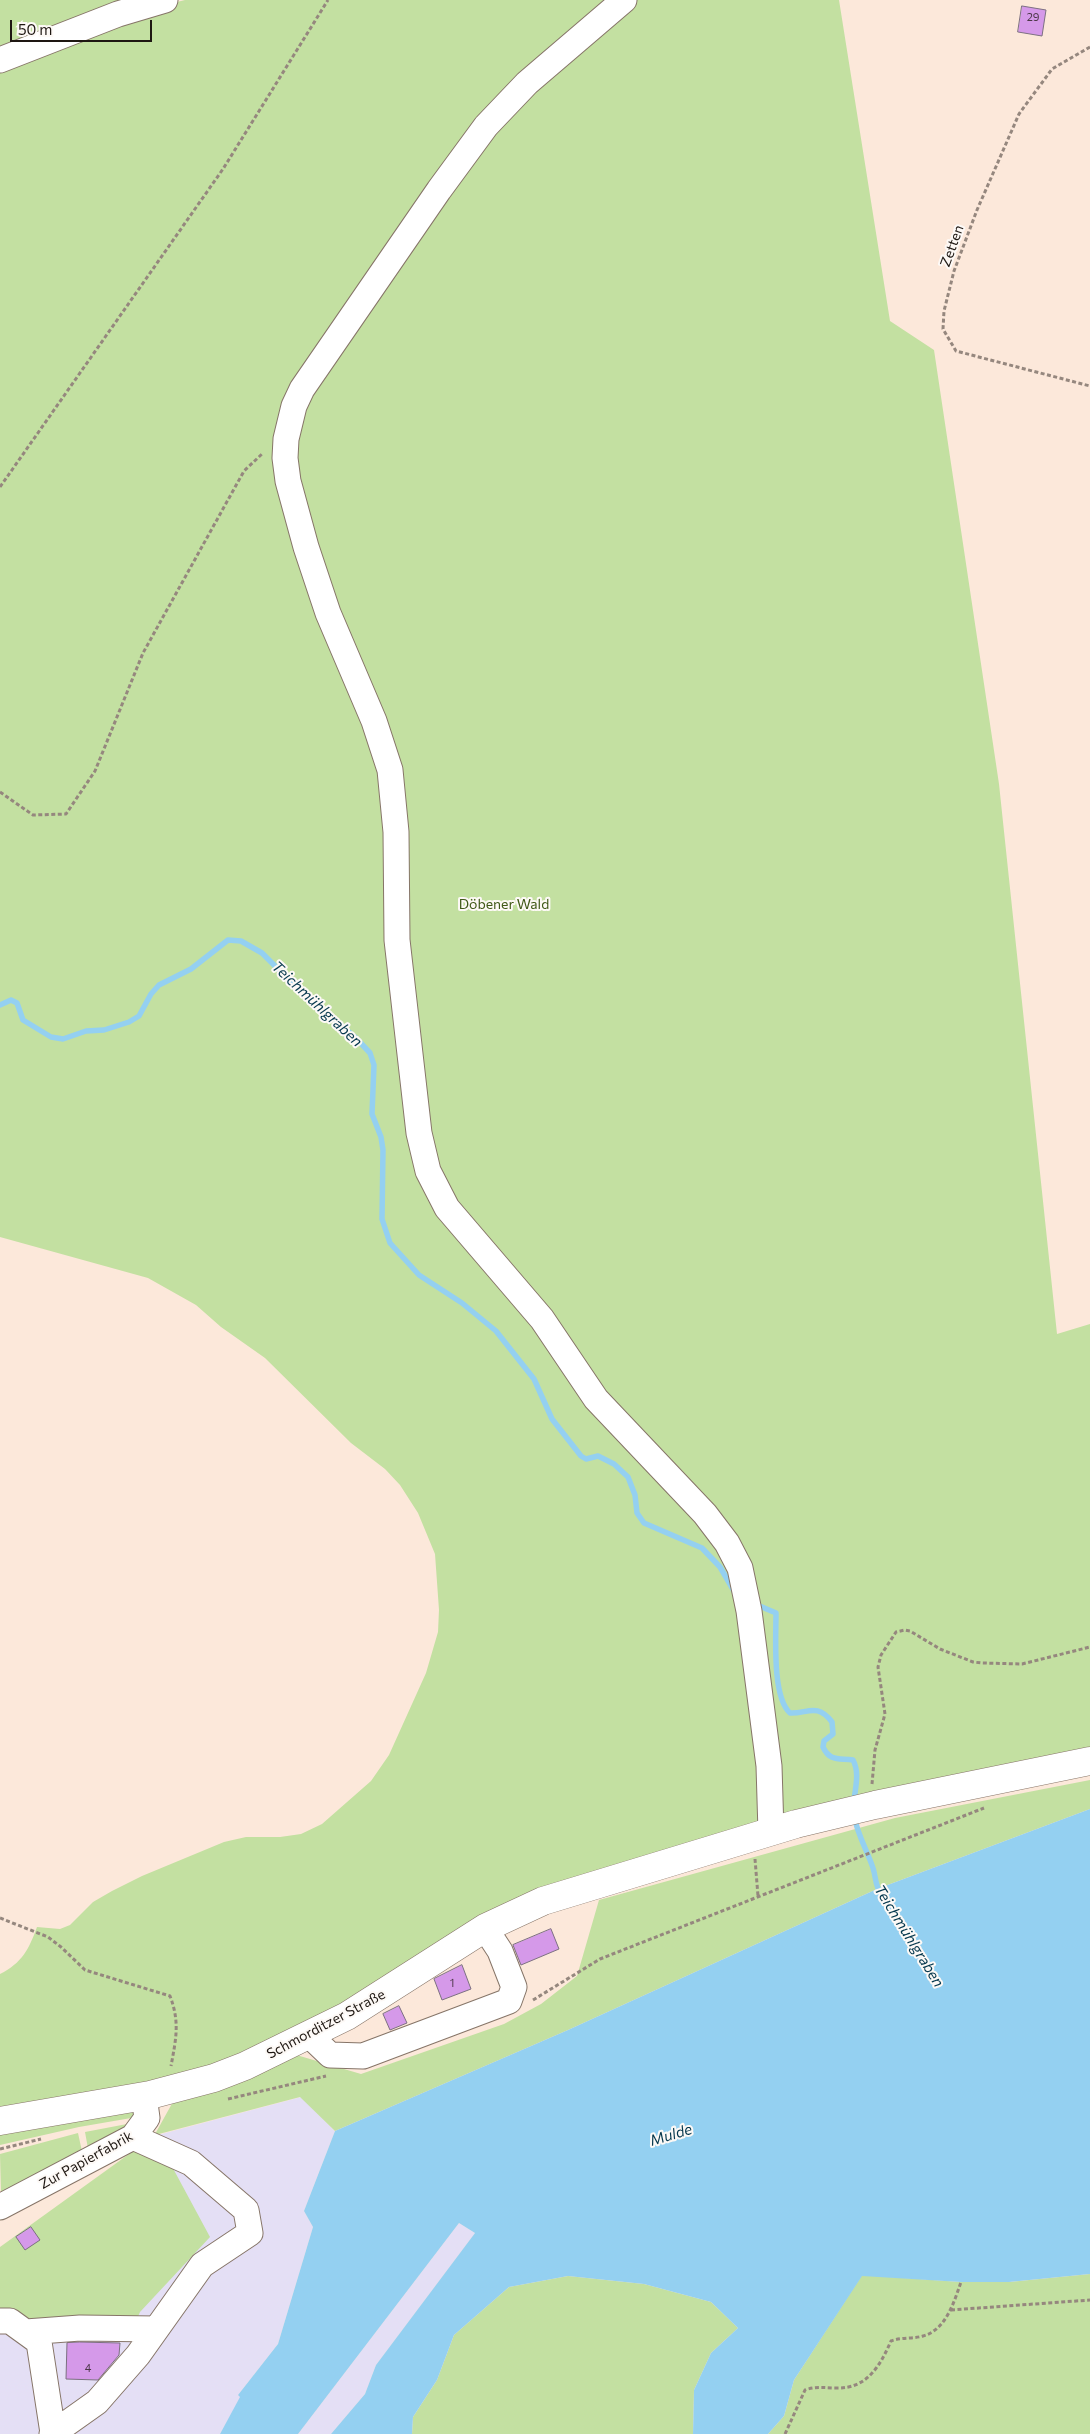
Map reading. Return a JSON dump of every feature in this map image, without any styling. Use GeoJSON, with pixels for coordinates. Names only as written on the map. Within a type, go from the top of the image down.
{"type":"FeatureCollection","features":[{"type":"Feature","properties":{"kind":"main road","name":"Schmorditzer Straße"},"geometry":{"type":"LineString","coordinates":[[0,2121],[155,2094],[245,2066],[347,2016],[382,1996],[486,1928],[543,1901],[761,1835],[838,1814],[874,1796],[1090,1761]]}},
{"type":"Feature","properties":{"kind":"street"},"geometry":{"type":"LineString","coordinates":[[0,60],[118,14],[165,0]]}},
{"type":"Feature","properties":{"kind":"street"},"geometry":{"type":"LineString","coordinates":[[624,0],[527,83],[486,126],[439,190],[302,389],[294,406],[285,450],[293,505],[324,601],[374,721],[390,770],[396,832],[397,940],[423,1156],[431,1178],[447,1208],[542,1319],[596,1399],[699,1508],[727,1543],[740,1568],[748,1602],[770,1766],[761,1835]]}},
{"type":"Feature","properties":{"kind":"street"},"geometry":{"type":"LineString","coordinates":[[309,2035],[330,2055],[364,2056],[510,2001],[514,1987],[500,1951],[486,1928]]}},
{"type":"Feature","properties":{"kind":"street","name":"Zur Papierfabrik"},"geometry":{"type":"LineString","coordinates":[[0,2206],[133,2137],[147,2118],[155,2094]]}},
{"type":"Feature","properties":{"kind":"street"},"geometry":{"type":"LineString","coordinates":[[0,2320],[10,2321],[39,2342],[53,2434],[97,2402],[138,2354],[202,2265],[250,2233],[246,2210],[191,2163],[133,2137]]}},
{"type":"Feature","properties":{"kind":"street"},"geometry":{"type":"LineString","coordinates":[[26,2332],[80,2328],[140,2331],[156,2329]]}},
{"type":"Feature","properties":{"kind":"path"},"geometry":{"type":"LineString","coordinates":[[0,487],[222,169],[328,0]]}},
{"type":"Feature","properties":{"kind":"path","name":"Zetten"},"geometry":{"type":"LineString","coordinates":[[1090,47],[1052,69],[1019,114],[977,210],[954,271],[944,311],[943,329],[956,351],[1090,386]]}},
{"type":"Feature","properties":{"kind":"path"},"geometry":{"type":"LineString","coordinates":[[0,792],[33,815],[66,814],[95,771],[143,652],[244,471],[264,452],[285,450]]}},
{"type":"Feature","properties":{"kind":"path"},"geometry":{"type":"LineString","coordinates":[[874,1796],[875,1750],[885,1714],[878,1667],[881,1655],[896,1632],[910,1631],[940,1648],[972,1662],[982,1663],[1022,1664],[1090,1647]]}},
{"type":"Feature","properties":{"kind":"path"},"geometry":{"type":"LineString","coordinates":[[761,1835],[756,1864],[758,1896],[989,1807]]}},
{"type":"Feature","properties":{"kind":"path"},"geometry":{"type":"LineString","coordinates":[[0,1918],[48,1938],[61,1947],[85,1970],[170,1996],[176,2013],[176,2036],[155,2094]]}},
{"type":"Feature","properties":{"kind":"path"},"geometry":{"type":"LineString","coordinates":[[785,2434],[805,2390],[814,2386],[848,2387],[865,2380],[879,2367],[891,2341],[904,2336],[923,2336],[941,2324],[951,2310],[960,2282]]}},
{"type":"Feature","properties":{"kind":"path"},"geometry":{"type":"LineString","coordinates":[[951,2310],[1090,2300]]}},
{"type":"Feature","properties":{"kind":"shaded area"},"geometry":{"type":"Polygon","coordinates":[[[301,2097],[335,2131],[304,2211],[313,2227],[278,2344],[238,2395],[241,2397],[220,2434],[0,2434],[0,2316],[134,2326],[139,2312],[154,2136],[301,2097]]]}},
{"type":"Feature","properties":{"kind":"shaded area"},"geometry":{"type":"Polygon","coordinates":[[[459,2223],[475,2233],[376,2365],[365,2394],[331,2434],[298,2434],[459,2223]]]}},
{"type":"Feature","properties":{"kind":"green space"},"geometry":{"type":"Polygon","coordinates":[[[0,0],[144,0],[0,55],[0,0]]]}},
{"type":"Feature","properties":{"kind":"green space","name":"Döbener Wald"},"geometry":{"type":"Polygon","coordinates":[[[185,0],[839,0],[890,321],[934,350],[999,784],[1057,1334],[1090,1324],[1090,1751],[622,1867],[211,2069],[0,2112],[0,1974],[8,1970],[24,1955],[37,1927],[60,1929],[70,1925],[93,1902],[112,1891],[142,1876],[224,1842],[246,1837],[280,1837],[301,1834],[322,1824],[371,1781],[389,1755],[426,1673],[438,1632],[439,1610],[435,1554],[418,1513],[400,1485],[385,1469],[351,1443],[265,1358],[221,1327],[196,1305],[148,1278],[0,1237],[0,66],[149,9],[185,0]]]}},
{"type":"Feature","properties":{"kind":"green space"},"geometry":{"type":"Polygon","coordinates":[[[1090,1780],[1090,1809],[877,1889],[568,2030],[335,2131],[300,2097],[155,2135],[210,2237],[140,2312],[134,2326],[54,2324],[0,2316],[0,2247],[154,2136],[174,2100],[293,2054],[361,2074],[504,2024],[541,2004],[577,1976],[599,1900],[895,1818],[1090,1780]]]}},
{"type":"Feature","properties":{"kind":"green space"},"geometry":{"type":"Polygon","coordinates":[[[136,2107],[137,2117],[79,2127],[0,2145],[0,2133],[136,2107]]]}},
{"type":"Feature","properties":{"kind":"green space"},"geometry":{"type":"Polygon","coordinates":[[[127,2124],[120,2133],[89,2154],[85,2132],[127,2124]]]}},
{"type":"Feature","properties":{"kind":"green space"},"geometry":{"type":"Polygon","coordinates":[[[78,2133],[83,2156],[1,2193],[0,2154],[78,2133]]]}},
{"type":"Feature","properties":{"kind":"green space"},"geometry":{"type":"Polygon","coordinates":[[[1090,2274],[1090,2434],[768,2434],[784,2416],[794,2380],[862,2275],[961,2282],[1009,2282],[1090,2274]]]}},
{"type":"Feature","properties":{"kind":"green space"},"geometry":{"type":"Polygon","coordinates":[[[568,2276],[644,2284],[711,2302],[738,2328],[711,2353],[694,2390],[693,2434],[412,2434],[413,2417],[437,2380],[454,2335],[509,2287],[568,2276]]]}},
{"type":"Feature","properties":{"kind":"water","name":"Mulde"},"geometry":{"type":"Polygon","coordinates":[[[1090,1809],[1090,2274],[1009,2282],[961,2282],[862,2276],[794,2380],[784,2416],[768,2434],[693,2434],[694,2390],[711,2353],[738,2328],[711,2302],[644,2284],[568,2276],[509,2287],[454,2335],[437,2380],[413,2417],[412,2434],[331,2434],[365,2394],[376,2365],[475,2233],[459,2223],[298,2434],[220,2434],[240,2397],[238,2395],[278,2344],[313,2227],[304,2211],[335,2131],[568,2030],[877,1889],[1090,1809]]]}},
{"type":"Feature","properties":{"kind":"building"},"geometry":{"type":"Polygon","coordinates":[[[1022,6],[1046,10],[1042,36],[1018,32],[1022,6]]]}},
{"type":"Feature","properties":{"kind":"building"},"geometry":{"type":"Polygon","coordinates":[[[551,1929],[559,1949],[521,1965],[513,1945],[551,1929]]]}},
{"type":"Feature","properties":{"kind":"building"},"geometry":{"type":"Polygon","coordinates":[[[462,1965],[471,1989],[442,2000],[434,1979],[462,1965]]]}},
{"type":"Feature","properties":{"kind":"building"},"geometry":{"type":"Polygon","coordinates":[[[399,2006],[407,2023],[390,2030],[383,2014],[399,2006]]]}},
{"type":"Feature","properties":{"kind":"building"},"geometry":{"type":"Polygon","coordinates":[[[31,2227],[40,2240],[25,2250],[16,2237],[31,2227]]]}},
{"type":"Feature","properties":{"kind":"building"},"geometry":{"type":"Polygon","coordinates":[[[67,2343],[120,2343],[119,2355],[98,2380],[66,2379],[67,2343]]]}},
{"type":"Feature","properties":{"kind":"waterway","name":"Teichmühlgraben"},"geometry":{"type":"LineString","coordinates":[[0,1005],[11,1000],[17,1003],[23,1020],[51,1037],[63,1039],[86,1031],[104,1030],[129,1022],[139,1016],[151,994],[159,985],[191,969],[228,940],[241,941],[262,953],[370,1053],[374,1065],[372,1114],[381,1137],[383,1150],[382,1219],[390,1243],[419,1275],[462,1303],[496,1331],[534,1379],[552,1419],[581,1456],[586,1459],[598,1456],[614,1464],[628,1477],[635,1495],[637,1513],[644,1523],[702,1548],[720,1567],[734,1591]]}},
{"type":"Feature","properties":{"kind":"waterway","name":"Teichmühlgraben"},"geometry":{"type":"LineString","coordinates":[[755,1604],[776,1613],[776,1666],[780,1694],[784,1705],[790,1713],[812,1710],[822,1712],[832,1722],[833,1734],[824,1741],[823,1747],[832,1757],[853,1760],[857,1775],[854,1802]]}},
{"type":"Feature","properties":{"kind":"waterway","name":"Teichmühlgraben"},"geometry":{"type":"LineString","coordinates":[[854,1816],[881,1894]]}}]}
